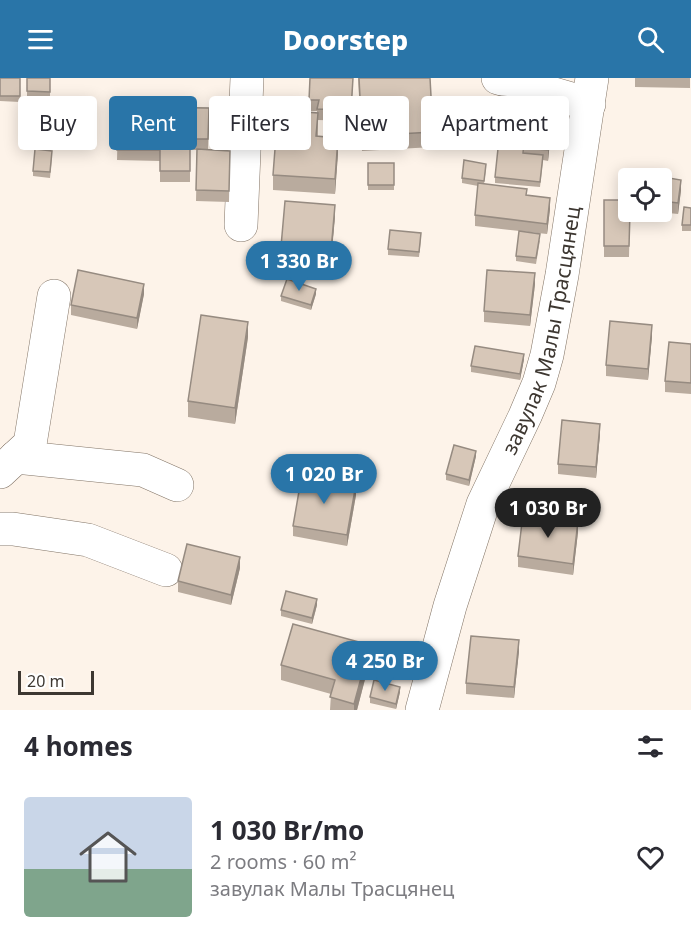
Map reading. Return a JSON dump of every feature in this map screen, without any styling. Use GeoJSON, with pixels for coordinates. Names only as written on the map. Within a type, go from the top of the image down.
{"type":"FeatureCollection","features":[{"type":"Feature","properties":{"kind":"street"},"geometry":{"type":"LineString","coordinates":[[241,225],[247,78]]}},
{"type":"Feature","properties":{"kind":"street"},"geometry":{"type":"LineString","coordinates":[[498,78],[590,91]]}},
{"type":"Feature","properties":{"kind":"street","name":"завулак Малы Трасцянец"},"geometry":{"type":"LineString","coordinates":[[422,710],[450,606],[483,504],[525,416],[547,356],[590,91]]}},
{"type":"Feature","properties":{"kind":"street"},"geometry":{"type":"LineString","coordinates":[[8,464],[30,444],[54,296]]}},
{"type":"Feature","properties":{"kind":"street"},"geometry":{"type":"LineString","coordinates":[[8,464],[143,470],[177,485]]}},
{"type":"Feature","properties":{"kind":"street"},"geometry":{"type":"LineString","coordinates":[[0,529],[88,540],[166,570]]}},
{"type":"Feature","properties":{"kind":"building"},"geometry":{"type":"Polygon","coordinates":[[[0,78],[20,78],[20,96],[0,96],[0,78]]]}},
{"type":"Feature","properties":{"kind":"building"},"geometry":{"type":"Polygon","coordinates":[[[27,78],[50,78],[50,92],[27,91],[27,78]]]}},
{"type":"Feature","properties":{"kind":"building"},"geometry":{"type":"Polygon","coordinates":[[[310,78],[353,78],[352,96],[323,96],[323,109],[317,109],[319,100],[311,100],[310,78]]]}},
{"type":"Feature","properties":{"kind":"building"},"geometry":{"type":"Polygon","coordinates":[[[359,78],[430,78],[431,96],[421,96],[421,133],[409,133],[409,96],[360,96],[359,78]]]}},
{"type":"Feature","properties":{"kind":"building"},"geometry":{"type":"Polygon","coordinates":[[[197,108],[209,108],[208,139],[197,139],[197,108]]]}},
{"type":"Feature","properties":{"kind":"building"},"geometry":{"type":"Polygon","coordinates":[[[311,112],[318,113],[316,136],[323,137],[323,150],[337,150],[335,179],[273,175],[275,150],[311,150],[311,112]]]}},
{"type":"Feature","properties":{"kind":"building"},"geometry":{"type":"Polygon","coordinates":[[[197,149],[230,151],[229,191],[196,190],[197,149]]]}},
{"type":"Feature","properties":{"kind":"building"},"geometry":{"type":"Polygon","coordinates":[[[35,150],[52,151],[50,172],[33,171],[35,150]]]}},
{"type":"Feature","properties":{"kind":"building"},"geometry":{"type":"Polygon","coordinates":[[[160,150],[190,150],[190,171],[160,171],[160,150]]]}},
{"type":"Feature","properties":{"kind":"building"},"geometry":{"type":"Polygon","coordinates":[[[498,150],[523,150],[523,153],[543,155],[540,182],[495,177],[498,150]]]}},
{"type":"Feature","properties":{"kind":"building"},"geometry":{"type":"Polygon","coordinates":[[[464,160],[486,164],[484,181],[462,178],[464,160]]]}},
{"type":"Feature","properties":{"kind":"building"},"geometry":{"type":"Polygon","coordinates":[[[368,163],[394,163],[394,185],[368,185],[368,163]]]}},
{"type":"Feature","properties":{"kind":"building"},"geometry":{"type":"Polygon","coordinates":[[[672,178],[681,180],[678,203],[672,202],[672,178]]]}},
{"type":"Feature","properties":{"kind":"building"},"geometry":{"type":"Polygon","coordinates":[[[478,183],[527,189],[526,195],[550,198],[547,224],[475,215],[478,183]]]}},
{"type":"Feature","properties":{"kind":"building"},"geometry":{"type":"Polygon","coordinates":[[[604,200],[618,200],[618,222],[630,222],[629,246],[604,246],[604,200]]]}},
{"type":"Feature","properties":{"kind":"building"},"geometry":{"type":"Polygon","coordinates":[[[285,201],[335,205],[330,262],[280,258],[285,201]]]}},
{"type":"Feature","properties":{"kind":"building"},"geometry":{"type":"Polygon","coordinates":[[[684,207],[691,208],[691,225],[682,225],[684,207]]]}},
{"type":"Feature","properties":{"kind":"building"},"geometry":{"type":"Polygon","coordinates":[[[390,230],[421,233],[419,252],[388,249],[390,230]]]}},
{"type":"Feature","properties":{"kind":"building"},"geometry":{"type":"Polygon","coordinates":[[[519,231],[540,234],[536,258],[516,256],[519,231]]]}},
{"type":"Feature","properties":{"kind":"building"},"geometry":{"type":"Polygon","coordinates":[[[78,270],[144,284],[137,318],[71,305],[78,270]]]}},
{"type":"Feature","properties":{"kind":"building"},"geometry":{"type":"Polygon","coordinates":[[[487,270],[535,273],[530,315],[484,311],[487,270]]]}},
{"type":"Feature","properties":{"kind":"building"},"geometry":{"type":"Polygon","coordinates":[[[287,279],[316,289],[311,305],[281,296],[287,279]]]}},
{"type":"Feature","properties":{"kind":"building"},"geometry":{"type":"Polygon","coordinates":[[[201,315],[248,322],[235,408],[188,401],[201,315]]]}},
{"type":"Feature","properties":{"kind":"building"},"geometry":{"type":"Polygon","coordinates":[[[610,321],[652,325],[648,369],[606,365],[610,321]]]}},
{"type":"Feature","properties":{"kind":"building"},"geometry":{"type":"Polygon","coordinates":[[[669,342],[691,344],[691,383],[665,381],[669,342]]]}},
{"type":"Feature","properties":{"kind":"building"},"geometry":{"type":"Polygon","coordinates":[[[475,346],[524,354],[520,374],[471,366],[475,346]]]}},
{"type":"Feature","properties":{"kind":"building"},"geometry":{"type":"Polygon","coordinates":[[[562,420],[600,424],[596,467],[558,464],[562,420]]]}},
{"type":"Feature","properties":{"kind":"building"},"geometry":{"type":"Polygon","coordinates":[[[454,445],[476,451],[469,480],[446,474],[454,445]]]}},
{"type":"Feature","properties":{"kind":"building"},"geometry":{"type":"Polygon","coordinates":[[[302,474],[356,484],[347,535],[293,526],[302,474]]]}},
{"type":"Feature","properties":{"kind":"building"},"geometry":{"type":"Polygon","coordinates":[[[523,514],[578,521],[573,564],[518,556],[523,514]]]}},
{"type":"Feature","properties":{"kind":"building"},"geometry":{"type":"Polygon","coordinates":[[[187,544],[240,557],[231,595],[178,581],[187,544]]]}},
{"type":"Feature","properties":{"kind":"building"},"geometry":{"type":"Polygon","coordinates":[[[286,591],[317,599],[312,618],[281,610],[286,591]]]}},
{"type":"Feature","properties":{"kind":"building"},"geometry":{"type":"Polygon","coordinates":[[[293,624],[370,645],[354,704],[330,697],[335,680],[281,665],[293,624]]]}},
{"type":"Feature","properties":{"kind":"building"},"geometry":{"type":"Polygon","coordinates":[[[471,636],[519,640],[514,687],[466,683],[471,636]]]}},
{"type":"Feature","properties":{"kind":"building"},"geometry":{"type":"Polygon","coordinates":[[[374,680],[400,687],[396,704],[370,697],[374,680]]]}}]}
